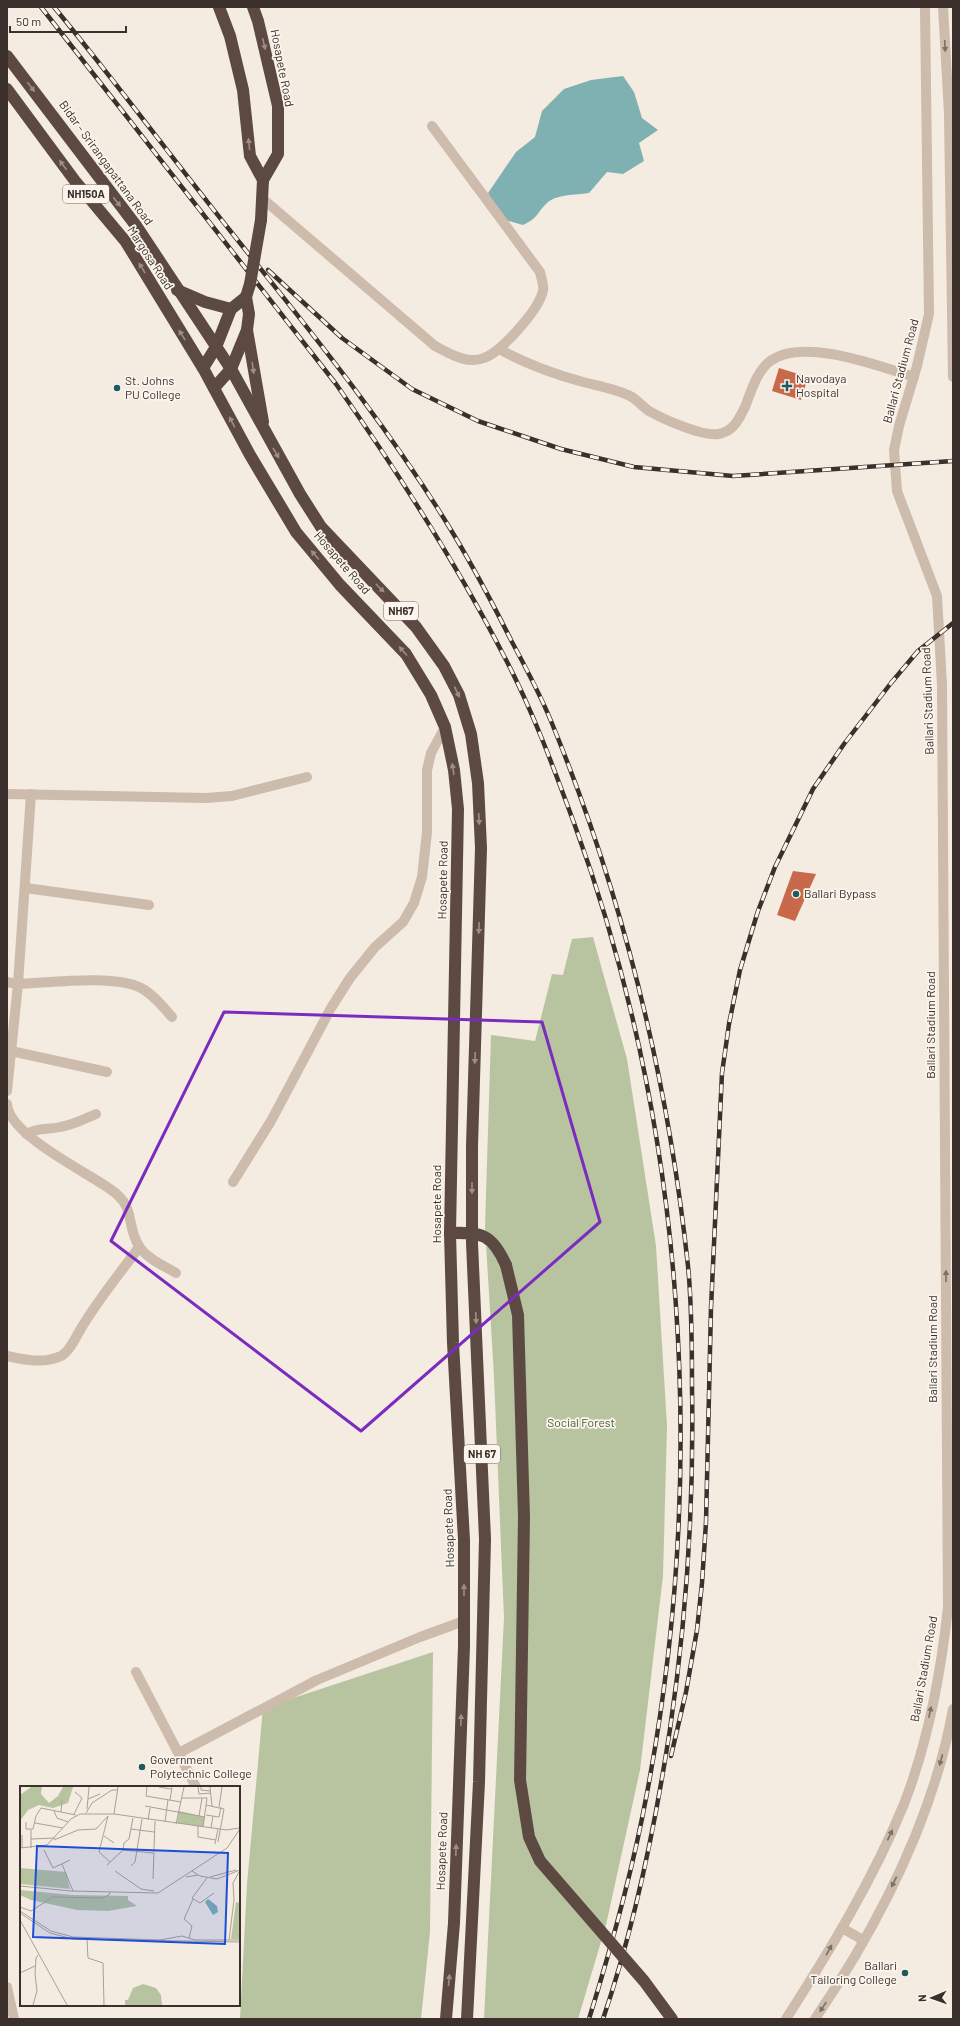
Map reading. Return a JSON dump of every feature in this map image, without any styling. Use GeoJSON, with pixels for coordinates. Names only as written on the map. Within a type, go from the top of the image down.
{"type":"FeatureCollection","features":[{"type":"Feature","properties":{"kind":"highway","name":"Hosapete Road"},"geometry":{"type":"LineString","coordinates":[[219,7],[230,36],[243,90],[250,156],[263,180],[263,199],[260,220],[250,284],[246,297]]}},
{"type":"Feature","properties":{"kind":"highway","name":"Hosapete Road"},"geometry":{"type":"LineString","coordinates":[[253,7],[258,21],[278,106],[278,154],[263,180]]}},
{"type":"Feature","properties":{"kind":"highway","name":"Bidar - Srirangapattana Road"},"geometry":{"type":"LineString","coordinates":[[7,56],[137,227],[177,290],[231,369]]}},
{"type":"Feature","properties":{"kind":"highway","name":"Margosa Road"},"geometry":{"type":"LineString","coordinates":[[7,89],[75,181],[126,242],[203,368],[250,455]]}},
{"type":"Feature","properties":{"kind":"highway"},"geometry":{"type":"LineString","coordinates":[[177,290],[205,302],[231,309]]}},
{"type":"Feature","properties":{"kind":"highway"},"geometry":{"type":"LineString","coordinates":[[203,368],[216,347],[231,309],[246,297],[249,314],[247,330],[231,369],[214,388]]}},
{"type":"Feature","properties":{"kind":"highway"},"geometry":{"type":"LineString","coordinates":[[247,330],[265,433]]}},
{"type":"Feature","properties":{"kind":"highway","name":"NH67"},"geometry":{"type":"LineString","coordinates":[[231,369],[265,433],[320,527],[416,627],[444,666],[459,695],[471,734],[478,783],[481,889]]}},
{"type":"Feature","properties":{"kind":"highway","name":"Hosapete Road"},"geometry":{"type":"LineString","coordinates":[[250,455],[296,532],[340,585],[406,654],[431,695],[445,727],[454,770],[458,809],[450,1233],[464,1540],[464,1621],[454,1923],[446,2019]]}},
{"type":"Feature","properties":{"kind":"highway","name":"NH 67"},"geometry":{"type":"LineString","coordinates":[[467,2019],[479,1782],[485,1539],[472,1232],[472,1146],[481,889]]}},
{"type":"Feature","properties":{"kind":"highway"},"geometry":{"type":"LineString","coordinates":[[450,1233],[472,1232],[482,1234],[491,1240],[500,1250],[506,1265],[518,1315],[524,1517],[520,1780],[529,1837],[540,1861],[644,1981],[672,2019]]}},
{"type":"Feature","properties":{"kind":"street","name":"Ballari Stadium Road"},"geometry":{"type":"LineString","coordinates":[[786,2019],[828,1954],[865,1886],[904,1803],[927,1729],[941,1656],[948,1607],[950,1455],[948,765],[937,596],[897,491],[894,450],[929,314],[925,7]]}},
{"type":"Feature","properties":{"kind":"street"},"geometry":{"type":"LineString","coordinates":[[943,7],[949,114],[953,377]]}},
{"type":"Feature","properties":{"kind":"street"},"geometry":{"type":"LineString","coordinates":[[263,199],[435,346],[464,359],[483,359],[499,349],[536,306],[543,289],[540,272],[432,126]]}},
{"type":"Feature","properties":{"kind":"street"},"geometry":{"type":"LineString","coordinates":[[499,349],[517,359],[552,373],[632,397],[647,410],[672,423],[710,435],[729,431],[738,422],[758,374],[769,362],[787,353],[811,351],[819,352],[866,361],[914,377]]}},
{"type":"Feature","properties":{"kind":"street"},"geometry":{"type":"LineString","coordinates":[[233,1182],[271,1121],[331,1008],[350,978],[375,947],[403,922],[414,903],[422,877],[427,832],[427,770],[431,753],[445,727]]}},
{"type":"Feature","properties":{"kind":"street"},"geometry":{"type":"LineString","coordinates":[[7,794],[206,798],[232,796],[306,777]]}},
{"type":"Feature","properties":{"kind":"street"},"geometry":{"type":"LineString","coordinates":[[7,1091],[26,888],[31,794]]}},
{"type":"Feature","properties":{"kind":"street"},"geometry":{"type":"LineString","coordinates":[[26,888],[149,905]]}},
{"type":"Feature","properties":{"kind":"street"},"geometry":{"type":"LineString","coordinates":[[7,982],[18,984],[101,981],[125,983],[141,988],[157,1001],[172,1017]]}},
{"type":"Feature","properties":{"kind":"street"},"geometry":{"type":"LineString","coordinates":[[11,1051],[107,1072]]}},
{"type":"Feature","properties":{"kind":"street"},"geometry":{"type":"LineString","coordinates":[[7,1104],[7,1112],[12,1120],[26,1134],[121,1197],[129,1210],[133,1232],[139,1247],[151,1257],[176,1273]]}},
{"type":"Feature","properties":{"kind":"street"},"geometry":{"type":"LineString","coordinates":[[26,1134],[37,1129],[60,1128],[96,1114]]}},
{"type":"Feature","properties":{"kind":"street"},"geometry":{"type":"LineString","coordinates":[[7,1356],[33,1361],[51,1359],[63,1355],[90,1312],[139,1247]]}},
{"type":"Feature","properties":{"kind":"street"},"geometry":{"type":"LineString","coordinates":[[179,1753],[317,1680],[420,1637],[464,1621]]}},
{"type":"Feature","properties":{"kind":"street"},"geometry":{"type":"LineString","coordinates":[[136,1672],[196,1786]]}},
{"type":"Feature","properties":{"kind":"street"},"geometry":{"type":"LineString","coordinates":[[815,2019],[863,1940],[886,1898],[922,1821],[940,1763],[953,1709]]}},
{"type":"Feature","properties":{"kind":"street"},"geometry":{"type":"LineString","coordinates":[[842,1928],[863,1940]]}},
{"type":"Feature","properties":{"kind":"street"},"geometry":{"type":"LineString","coordinates":[[7,1987],[14,2019]]}},
{"type":"Feature","properties":{"kind":"highlighted area"},"geometry":{"type":"Polygon","coordinates":[[[224,1012],[542,1022],[600,1222],[361,1431],[111,1241],[224,1012]]]}},
{"type":"Feature","properties":{"kind":"green space","name":"Social Forest"},"geometry":{"type":"Polygon","coordinates":[[[593,937],[627,1059],[656,1246],[667,1426],[663,1576],[640,1770],[606,1925],[578,2019],[484,2019],[504,1618],[494,1376],[485,1227],[491,1035],[535,1041],[552,974],[563,975],[572,939],[593,937]]]}},
{"type":"Feature","properties":{"kind":"green space"},"geometry":{"type":"Polygon","coordinates":[[[433,1652],[430,1932],[421,2019],[240,2019],[247,1884],[263,1708],[433,1652]]]}},
{"type":"Feature","properties":{"kind":"water"},"geometry":{"type":"Polygon","coordinates":[[[623,76],[634,92],[642,118],[658,130],[639,143],[644,161],[623,174],[607,172],[589,193],[555,198],[546,204],[534,218],[523,225],[502,219],[488,193],[516,152],[535,137],[542,111],[564,89],[591,80],[623,76]]]}},
{"type":"Feature","properties":{"kind":"building"},"geometry":{"type":"Polygon","coordinates":[[[779,368],[808,377],[801,400],[772,391],[779,368]]]}},
{"type":"Feature","properties":{"kind":"building","name":"Ballari Bypass"},"geometry":{"type":"Polygon","coordinates":[[[793,871],[816,874],[795,921],[777,915],[793,871]]]}},
{"type":"Feature","properties":{"kind":"railway"},"geometry":{"type":"LineString","coordinates":[[41,7],[336,384],[403,483],[445,551],[504,656],[533,717],[574,823],[612,940],[642,1059],[663,1180],[676,1303],[681,1426],[677,1549],[666,1672],[647,1793],[629,1878],[589,2019]]}},
{"type":"Feature","properties":{"kind":"railway"},"geometry":{"type":"LineString","coordinates":[[54,7],[291,306],[348,381],[403,456],[454,535],[533,681],[547,711],[577,787],[621,921],[655,1058],[679,1196],[688,1266],[691,1311],[692,1473],[688,1558],[681,1644],[664,1766],[643,1876],[625,1948],[603,2019]]}},
{"type":"Feature","properties":{"kind":"railway"},"geometry":{"type":"LineString","coordinates":[[268,270],[342,338],[412,389],[478,421],[561,449],[634,467],[733,476],[953,461]]}},
{"type":"Feature","properties":{"kind":"railway"},"geometry":{"type":"LineString","coordinates":[[671,1756],[686,1692],[697,1630],[702,1583],[706,1522],[711,1308],[722,1073],[729,1024],[740,970],[758,911],[775,867],[813,789],[844,744],[891,683],[918,651],[953,623]]}},
{"type":"Feature","properties":{"kind":"place","name":"Navodaya Hospital"},"geometry":{"type":"Point","coordinates":[787,386]}},
{"type":"Feature","properties":{"kind":"place","name":"St. Johns PU College"},"geometry":{"type":"Point","coordinates":[117,388]}},
{"type":"Feature","properties":{"kind":"place","name":"Ballari Bypass"},"geometry":{"type":"Point","coordinates":[796,894]}},
{"type":"Feature","properties":{"kind":"place","name":"Government Polytechnic College"},"geometry":{"type":"Point","coordinates":[142,1767]}},
{"type":"Feature","properties":{"kind":"place","name":"Ballari Tailoring College"},"geometry":{"type":"Point","coordinates":[905,1973]}}]}
